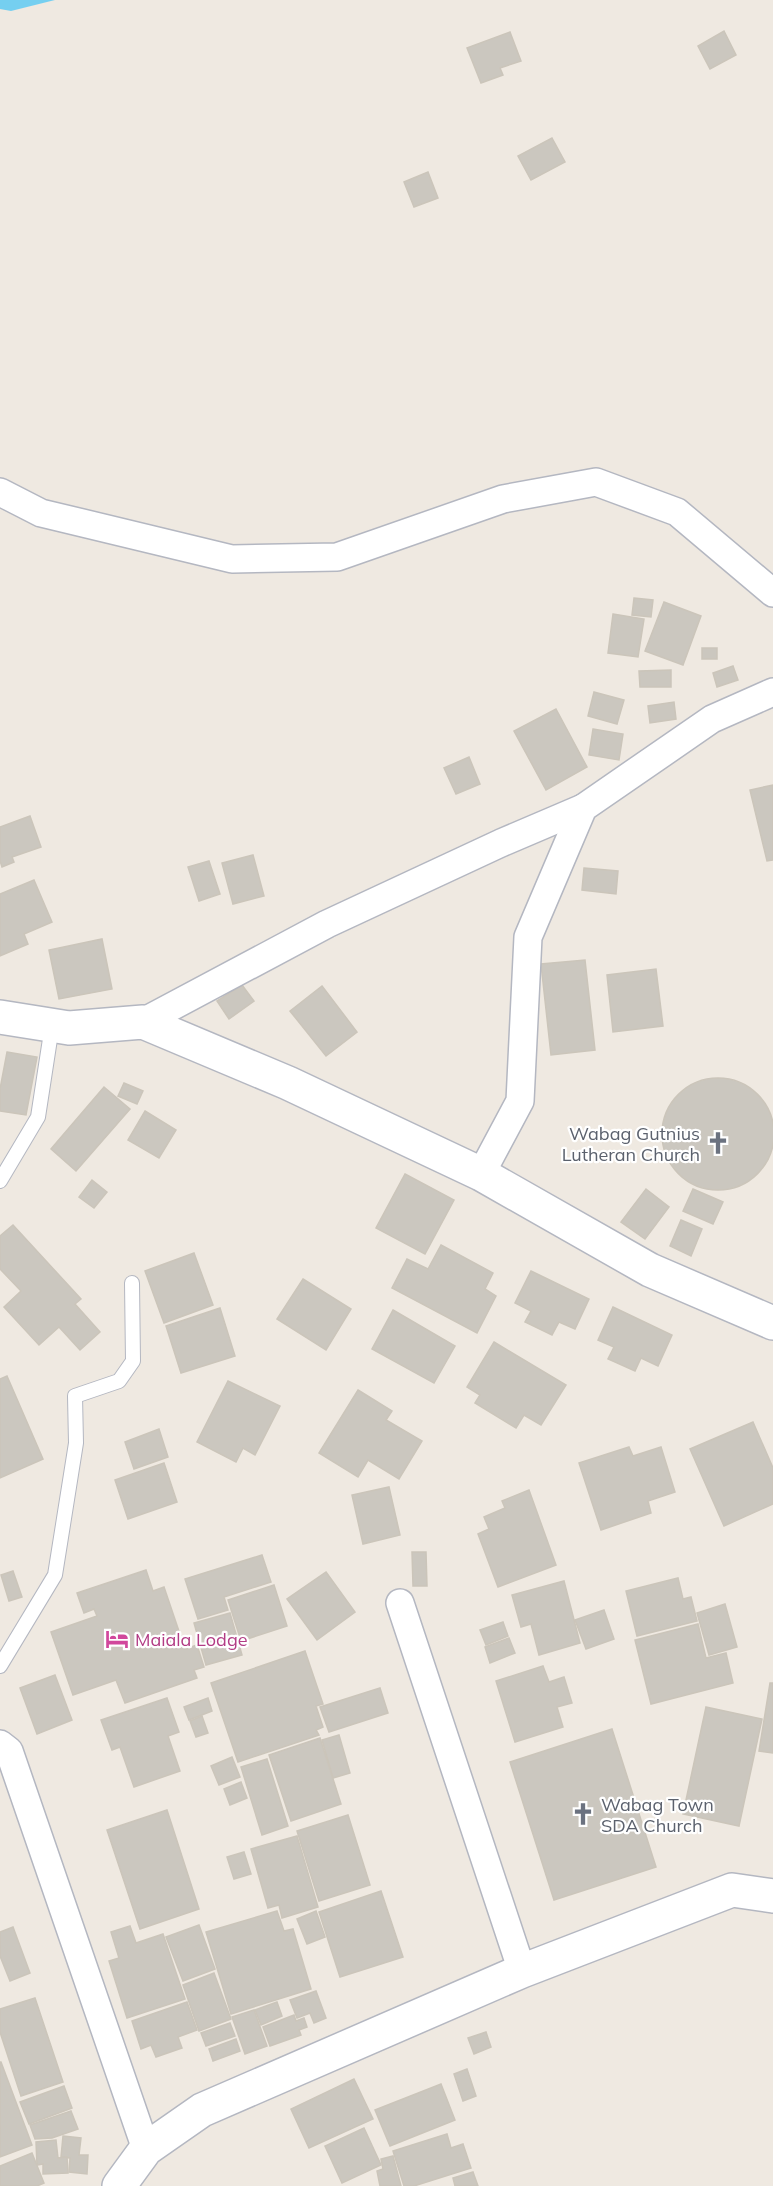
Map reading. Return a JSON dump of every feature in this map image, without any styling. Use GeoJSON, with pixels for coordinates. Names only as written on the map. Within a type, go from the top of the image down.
{"type":"FeatureCollection","features":[{"type":"Feature","properties":{"kind":"street"},"geometry":{"type":"LineString","coordinates":[[0,492],[41,513],[231,559],[255,559],[337,557],[503,499],[596,482],[677,512],[773,593]]}},
{"type":"Feature","properties":{"kind":"street"},"geometry":{"type":"LineString","coordinates":[[0,1017],[69,1028],[142,1022],[327,924],[501,843],[583,808],[712,719],[773,692]]}},
{"type":"Feature","properties":{"kind":"street"},"geometry":{"type":"LineString","coordinates":[[481,1174],[520,1101],[528,937],[583,808]]}},
{"type":"Feature","properties":{"kind":"street"},"geometry":{"type":"LineString","coordinates":[[142,1022],[288,1083],[481,1174],[650,1270],[773,1323]]}},
{"type":"Feature","properties":{"kind":"street"},"geometry":{"type":"LineString","coordinates":[[400,1604],[522,1971]]}},
{"type":"Feature","properties":{"kind":"street"},"geometry":{"type":"LineString","coordinates":[[0,1744],[9,1751],[146,2149]]}},
{"type":"Feature","properties":{"kind":"street"},"geometry":{"type":"LineString","coordinates":[[119,2186],[146,2149],[202,2110],[522,1971],[732,1890],[773,1896]]}},
{"type":"Feature","properties":{"kind":"lane"},"geometry":{"type":"LineString","coordinates":[[0,1181],[38,1117],[52,1026]]}},
{"type":"Feature","properties":{"kind":"lane"},"geometry":{"type":"LineString","coordinates":[[0,1666],[55,1575],[75,1443],[75,1396],[119,1381],[133,1361],[132,1283]]}},
{"type":"Feature","properties":{"kind":"water"},"geometry":{"type":"Polygon","coordinates":[[[0,0],[55,0],[11,11],[0,9],[0,0]]]}},
{"type":"Feature","properties":{"kind":"building"},"geometry":{"type":"Polygon","coordinates":[[[724,31],[736,55],[710,69],[698,46],[724,31]]]}},
{"type":"Feature","properties":{"kind":"building"},"geometry":{"type":"Polygon","coordinates":[[[510,32],[521,61],[500,68],[503,75],[481,83],[467,48],[510,32]]]}},
{"type":"Feature","properties":{"kind":"building"},"geometry":{"type":"Polygon","coordinates":[[[552,138],[565,162],[531,180],[518,156],[552,138]]]}},
{"type":"Feature","properties":{"kind":"building"},"geometry":{"type":"Polygon","coordinates":[[[428,172],[438,198],[414,207],[404,182],[428,172]]]}},
{"type":"Feature","properties":{"kind":"building"},"geometry":{"type":"Polygon","coordinates":[[[634,598],[653,600],[651,617],[632,615],[634,598]]]}},
{"type":"Feature","properties":{"kind":"building"},"geometry":{"type":"Polygon","coordinates":[[[664,602],[701,616],[683,665],[645,651],[664,602]]]}},
{"type":"Feature","properties":{"kind":"building"},"geometry":{"type":"Polygon","coordinates":[[[613,614],[644,619],[638,657],[608,653],[613,614]]]}},
{"type":"Feature","properties":{"kind":"building"},"geometry":{"type":"Polygon","coordinates":[[[702,648],[717,648],[717,659],[702,659],[702,648]]]}},
{"type":"Feature","properties":{"kind":"building"},"geometry":{"type":"Polygon","coordinates":[[[733,666],[738,680],[717,687],[713,673],[733,666]]]}},
{"type":"Feature","properties":{"kind":"building"},"geometry":{"type":"Polygon","coordinates":[[[671,670],[671,687],[640,687],[639,671],[671,670]]]}},
{"type":"Feature","properties":{"kind":"building"},"geometry":{"type":"Polygon","coordinates":[[[594,692],[624,700],[617,724],[588,716],[594,692]]]}},
{"type":"Feature","properties":{"kind":"building"},"geometry":{"type":"Polygon","coordinates":[[[674,702],[676,719],[650,723],[648,706],[674,702]]]}},
{"type":"Feature","properties":{"kind":"building"},"geometry":{"type":"Polygon","coordinates":[[[556,709],[587,767],[546,790],[514,731],[556,709]]]}},
{"type":"Feature","properties":{"kind":"building"},"geometry":{"type":"Polygon","coordinates":[[[593,729],[623,734],[619,760],[589,755],[593,729]]]}},
{"type":"Feature","properties":{"kind":"building"},"geometry":{"type":"Polygon","coordinates":[[[469,757],[480,784],[456,794],[444,768],[469,757]]]}},
{"type":"Feature","properties":{"kind":"building"},"geometry":{"type":"Polygon","coordinates":[[[773,785],[773,860],[767,861],[750,790],[773,785]]]}},
{"type":"Feature","properties":{"kind":"building"},"geometry":{"type":"Polygon","coordinates":[[[30,816],[41,847],[12,857],[14,862],[2,867],[0,827],[30,816]]]}},
{"type":"Feature","properties":{"kind":"building"},"geometry":{"type":"Polygon","coordinates":[[[253,855],[264,896],[233,904],[222,863],[253,855]]]}},
{"type":"Feature","properties":{"kind":"building"},"geometry":{"type":"Polygon","coordinates":[[[209,861],[220,894],[199,901],[188,867],[209,861]]]}},
{"type":"Feature","properties":{"kind":"building"},"geometry":{"type":"Polygon","coordinates":[[[584,868],[618,871],[616,894],[582,890],[584,868]]]}},
{"type":"Feature","properties":{"kind":"building"},"geometry":{"type":"Polygon","coordinates":[[[34,880],[52,922],[24,934],[28,944],[0,956],[0,894],[34,880]]]}},
{"type":"Feature","properties":{"kind":"building"},"geometry":{"type":"Polygon","coordinates":[[[102,939],[112,989],[59,999],[49,950],[102,939]]]}},
{"type":"Feature","properties":{"kind":"building"},"geometry":{"type":"Polygon","coordinates":[[[585,960],[595,1050],[551,1055],[541,964],[585,960]]]}},
{"type":"Feature","properties":{"kind":"building"},"geometry":{"type":"Polygon","coordinates":[[[656,969],[663,1026],[613,1032],[607,975],[656,969]]]}},
{"type":"Feature","properties":{"kind":"building"},"geometry":{"type":"Polygon","coordinates":[[[242,985],[254,1001],[229,1019],[217,1001],[242,985]]]}},
{"type":"Feature","properties":{"kind":"building"},"geometry":{"type":"Polygon","coordinates":[[[322,986],[357,1032],[326,1056],[290,1011],[322,986]]]}},
{"type":"Feature","properties":{"kind":"building"},"geometry":{"type":"Polygon","coordinates":[[[7,1052],[37,1057],[26,1115],[0,1111],[0,1089],[7,1052]]]}},
{"type":"Feature","properties":{"kind":"building","name":"Wabag Gutnius Lutheran Church"},"geometry":{"type":"Polygon","coordinates":[[[718,1078],[739,1082],[758,1094],[770,1113],[774,1134],[770,1155],[758,1174],[739,1186],[718,1190],[697,1186],[678,1174],[666,1155],[662,1134],[666,1113],[678,1094],[697,1082],[718,1078]]]}},
{"type":"Feature","properties":{"kind":"building"},"geometry":{"type":"Polygon","coordinates":[[[124,1083],[143,1091],[137,1104],[118,1096],[124,1083]]]}},
{"type":"Feature","properties":{"kind":"building"},"geometry":{"type":"Polygon","coordinates":[[[104,1087],[130,1109],[76,1171],[51,1149],[104,1087]]]}},
{"type":"Feature","properties":{"kind":"building"},"geometry":{"type":"Polygon","coordinates":[[[145,1111],[176,1130],[159,1158],[128,1140],[145,1111]]]}},
{"type":"Feature","properties":{"kind":"building"},"geometry":{"type":"Polygon","coordinates":[[[405,1174],[454,1200],[425,1254],[376,1228],[405,1174]]]}},
{"type":"Feature","properties":{"kind":"building"},"geometry":{"type":"Polygon","coordinates":[[[92,1180],[107,1192],[94,1208],[79,1197],[92,1180]]]}},
{"type":"Feature","properties":{"kind":"building"},"geometry":{"type":"Polygon","coordinates":[[[646,1189],[669,1207],[645,1239],[621,1222],[646,1189]]]}},
{"type":"Feature","properties":{"kind":"building"},"geometry":{"type":"Polygon","coordinates":[[[693,1189],[723,1202],[713,1224],[683,1211],[693,1189]]]}},
{"type":"Feature","properties":{"kind":"building"},"geometry":{"type":"Polygon","coordinates":[[[681,1220],[702,1229],[691,1256],[670,1246],[681,1220]]]}},
{"type":"Feature","properties":{"kind":"building"},"geometry":{"type":"Polygon","coordinates":[[[13,1225],[81,1299],[75,1304],[100,1332],[80,1350],[59,1327],[39,1345],[4,1307],[21,1291],[0,1269],[0,1236],[13,1225]]]}},
{"type":"Feature","properties":{"kind":"building"},"geometry":{"type":"Polygon","coordinates":[[[441,1245],[493,1273],[485,1289],[496,1296],[477,1333],[392,1288],[407,1259],[428,1269],[441,1245]]]}},
{"type":"Feature","properties":{"kind":"building"},"geometry":{"type":"Polygon","coordinates":[[[194,1253],[213,1305],[164,1323],[145,1271],[194,1253]]]}},
{"type":"Feature","properties":{"kind":"building"},"geometry":{"type":"Polygon","coordinates":[[[531,1271],[589,1299],[575,1329],[559,1322],[552,1335],[525,1322],[531,1311],[515,1303],[531,1271]]]}},
{"type":"Feature","properties":{"kind":"building"},"geometry":{"type":"Polygon","coordinates":[[[303,1279],[351,1309],[326,1350],[277,1319],[303,1279]]]}},
{"type":"Feature","properties":{"kind":"building"},"geometry":{"type":"Polygon","coordinates":[[[613,1307],[672,1335],[658,1366],[641,1358],[635,1371],[608,1359],[614,1347],[598,1340],[613,1307]]]}},
{"type":"Feature","properties":{"kind":"building"},"geometry":{"type":"Polygon","coordinates":[[[220,1308],[235,1356],[181,1373],[166,1326],[220,1308]]]}},
{"type":"Feature","properties":{"kind":"building"},"geometry":{"type":"Polygon","coordinates":[[[393,1310],[455,1346],[434,1383],[372,1349],[393,1310]]]}},
{"type":"Feature","properties":{"kind":"building"},"geometry":{"type":"Polygon","coordinates":[[[494,1342],[566,1385],[541,1425],[524,1415],[516,1428],[475,1403],[480,1395],[467,1387],[494,1342]]]}},
{"type":"Feature","properties":{"kind":"building"},"geometry":{"type":"Polygon","coordinates":[[[7,1376],[43,1459],[0,1478],[0,1379],[7,1376]]]}},
{"type":"Feature","properties":{"kind":"building"},"geometry":{"type":"Polygon","coordinates":[[[228,1381],[280,1406],[255,1455],[243,1448],[236,1462],[197,1442],[228,1381]]]}},
{"type":"Feature","properties":{"kind":"building"},"geometry":{"type":"Polygon","coordinates":[[[358,1390],[392,1411],[386,1420],[422,1441],[399,1479],[368,1460],[358,1477],[319,1453],[358,1390]]]}},
{"type":"Feature","properties":{"kind":"building"},"geometry":{"type":"Polygon","coordinates":[[[753,1422],[773,1468],[773,1504],[724,1526],[690,1449],[753,1422]]]}},
{"type":"Feature","properties":{"kind":"building"},"geometry":{"type":"Polygon","coordinates":[[[159,1429],[168,1457],[134,1469],[125,1442],[159,1429]]]}},
{"type":"Feature","properties":{"kind":"building"},"geometry":{"type":"Polygon","coordinates":[[[629,1447],[633,1456],[661,1447],[675,1492],[648,1501],[651,1513],[601,1530],[579,1463],[629,1447]]]}},
{"type":"Feature","properties":{"kind":"building"},"geometry":{"type":"Polygon","coordinates":[[[164,1463],[177,1502],[128,1519],[115,1480],[164,1463]]]}},
{"type":"Feature","properties":{"kind":"building"},"geometry":{"type":"Polygon","coordinates":[[[389,1487],[400,1535],[363,1544],[352,1495],[389,1487]]]}},
{"type":"Feature","properties":{"kind":"building"},"geometry":{"type":"Polygon","coordinates":[[[529,1490],[556,1565],[498,1587],[478,1534],[489,1529],[484,1517],[505,1508],[502,1501],[529,1490]]]}},
{"type":"Feature","properties":{"kind":"building"},"geometry":{"type":"Polygon","coordinates":[[[412,1552],[426,1552],[427,1586],[413,1586],[412,1552]]]}},
{"type":"Feature","properties":{"kind":"building"},"geometry":{"type":"Polygon","coordinates":[[[262,1555],[271,1582],[224,1597],[228,1610],[198,1619],[185,1579],[262,1555]]]}},
{"type":"Feature","properties":{"kind":"building","name":"Maiala Lodge"},"geometry":{"type":"Polygon","coordinates":[[[146,1570],[153,1591],[164,1587],[185,1649],[197,1645],[204,1667],[194,1670],[197,1678],[125,1703],[116,1680],[73,1695],[51,1632],[97,1616],[94,1609],[84,1613],[77,1593],[146,1570]]]}},
{"type":"Feature","properties":{"kind":"building"},"geometry":{"type":"Polygon","coordinates":[[[13,1571],[22,1597],[9,1601],[1,1575],[13,1571]]]}},
{"type":"Feature","properties":{"kind":"building"},"geometry":{"type":"Polygon","coordinates":[[[326,1572],[355,1612],[317,1640],[287,1599],[326,1572]]]}},
{"type":"Feature","properties":{"kind":"building"},"geometry":{"type":"Polygon","coordinates":[[[678,1578],[683,1599],[691,1597],[697,1621],[637,1636],[626,1591],[678,1578]]]}},
{"type":"Feature","properties":{"kind":"building"},"geometry":{"type":"Polygon","coordinates":[[[564,1581],[580,1643],[539,1655],[531,1624],[521,1627],[512,1595],[564,1581]]]}},
{"type":"Feature","properties":{"kind":"building"},"geometry":{"type":"Polygon","coordinates":[[[274,1585],[287,1626],[241,1641],[228,1600],[274,1585]]]}},
{"type":"Feature","properties":{"kind":"building"},"geometry":{"type":"Polygon","coordinates":[[[725,1604],[737,1647],[709,1655],[697,1613],[725,1604]]]}},
{"type":"Feature","properties":{"kind":"building"},"geometry":{"type":"Polygon","coordinates":[[[604,1610],[614,1639],[586,1649],[575,1620],[604,1610]]]}},
{"type":"Feature","properties":{"kind":"building"},"geometry":{"type":"Polygon","coordinates":[[[230,1613],[242,1655],[206,1665],[194,1623],[230,1613]]]}},
{"type":"Feature","properties":{"kind":"building"},"geometry":{"type":"Polygon","coordinates":[[[503,1622],[508,1636],[486,1645],[480,1630],[503,1622]]]}},
{"type":"Feature","properties":{"kind":"building"},"geometry":{"type":"Polygon","coordinates":[[[698,1624],[706,1658],[726,1653],[733,1683],[651,1704],[635,1640],[698,1624]]]}},
{"type":"Feature","properties":{"kind":"building"},"geometry":{"type":"Polygon","coordinates":[[[509,1638],[515,1653],[490,1663],[485,1647],[509,1638]]]}},
{"type":"Feature","properties":{"kind":"building"},"geometry":{"type":"Polygon","coordinates":[[[305,1651],[323,1704],[316,1706],[323,1727],[316,1730],[319,1735],[238,1762],[211,1683],[305,1651]]]}},
{"type":"Feature","properties":{"kind":"building"},"geometry":{"type":"Polygon","coordinates":[[[543,1666],[549,1682],[564,1677],[572,1703],[557,1707],[563,1727],[515,1742],[496,1681],[543,1666]]]}},
{"type":"Feature","properties":{"kind":"building"},"geometry":{"type":"Polygon","coordinates":[[[55,1675],[72,1720],[37,1734],[20,1688],[55,1675]]]}},
{"type":"Feature","properties":{"kind":"building"},"geometry":{"type":"Polygon","coordinates":[[[770,1683],[773,1683],[773,1753],[759,1751],[770,1683]]]}},
{"type":"Feature","properties":{"kind":"building"},"geometry":{"type":"Polygon","coordinates":[[[380,1688],[388,1713],[329,1732],[320,1707],[380,1688]]]}},
{"type":"Feature","properties":{"kind":"building"},"geometry":{"type":"Polygon","coordinates":[[[167,1698],[179,1732],[168,1736],[180,1771],[134,1787],[120,1747],[112,1750],[101,1720],[167,1698]]]}},
{"type":"Feature","properties":{"kind":"building"},"geometry":{"type":"Polygon","coordinates":[[[208,1698],[212,1711],[189,1720],[184,1707],[208,1698]]]}},
{"type":"Feature","properties":{"kind":"building"},"geometry":{"type":"Polygon","coordinates":[[[706,1707],[762,1719],[739,1826],[683,1814],[706,1707]]]}},
{"type":"Feature","properties":{"kind":"building"},"geometry":{"type":"Polygon","coordinates":[[[202,1716],[208,1733],[196,1737],[190,1721],[202,1716]]]}},
{"type":"Feature","properties":{"kind":"building","name":"Wabag Town SDA Church"},"geometry":{"type":"Polygon","coordinates":[[[612,1729],[656,1867],[554,1900],[510,1762],[612,1729]]]}},
{"type":"Feature","properties":{"kind":"building"},"geometry":{"type":"Polygon","coordinates":[[[339,1735],[350,1773],[333,1778],[322,1740],[339,1735]]]}},
{"type":"Feature","properties":{"kind":"building"},"geometry":{"type":"Polygon","coordinates":[[[320,1738],[341,1804],[291,1821],[269,1755],[320,1738]]]}},
{"type":"Feature","properties":{"kind":"building"},"geometry":{"type":"Polygon","coordinates":[[[232,1757],[240,1777],[219,1785],[211,1766],[232,1757]]]}},
{"type":"Feature","properties":{"kind":"building"},"geometry":{"type":"Polygon","coordinates":[[[267,1759],[288,1826],[262,1835],[241,1767],[267,1759]]]}},
{"type":"Feature","properties":{"kind":"building"},"geometry":{"type":"Polygon","coordinates":[[[241,1782],[247,1798],[230,1805],[224,1789],[241,1782]]]}},
{"type":"Feature","properties":{"kind":"building"},"geometry":{"type":"Polygon","coordinates":[[[167,1810],[199,1909],[140,1929],[107,1830],[167,1810]]]}},
{"type":"Feature","properties":{"kind":"building"},"geometry":{"type":"Polygon","coordinates":[[[348,1815],[370,1885],[319,1901],[297,1831],[348,1815]]]}},
{"type":"Feature","properties":{"kind":"building"},"geometry":{"type":"Polygon","coordinates":[[[297,1836],[318,1907],[282,1918],[279,1905],[268,1908],[251,1849],[297,1836]]]}},
{"type":"Feature","properties":{"kind":"building"},"geometry":{"type":"Polygon","coordinates":[[[244,1852],[251,1874],[234,1879],[227,1857],[244,1852]]]}},
{"type":"Feature","properties":{"kind":"building"},"geometry":{"type":"Polygon","coordinates":[[[381,1891],[403,1957],[340,1977],[319,1912],[381,1891]]]}},
{"type":"Feature","properties":{"kind":"building"},"geometry":{"type":"Polygon","coordinates":[[[277,1911],[284,1931],[293,1929],[311,1989],[231,2014],[206,1932],[277,1911]]]}},
{"type":"Feature","properties":{"kind":"building"},"geometry":{"type":"Polygon","coordinates":[[[316,1911],[325,1937],[307,1944],[297,1919],[316,1911]]]}},
{"type":"Feature","properties":{"kind":"building"},"geometry":{"type":"Polygon","coordinates":[[[199,1925],[215,1969],[183,1981],[166,1937],[199,1925]]]}},
{"type":"Feature","properties":{"kind":"building"},"geometry":{"type":"Polygon","coordinates":[[[130,1926],[136,1943],[163,1934],[185,1999],[127,2018],[109,1961],[119,1958],[111,1932],[130,1926]]]}},
{"type":"Feature","properties":{"kind":"building"},"geometry":{"type":"Polygon","coordinates":[[[13,1927],[30,1973],[10,1981],[0,1956],[0,1932],[13,1927]]]}},
{"type":"Feature","properties":{"kind":"building"},"geometry":{"type":"Polygon","coordinates":[[[214,1973],[231,2019],[199,2031],[183,1985],[214,1973]]]}},
{"type":"Feature","properties":{"kind":"building"},"geometry":{"type":"Polygon","coordinates":[[[316,1991],[326,2018],[314,2023],[310,2013],[297,2018],[290,2000],[316,1991]]]}},
{"type":"Feature","properties":{"kind":"building"},"geometry":{"type":"Polygon","coordinates":[[[35,1998],[63,2082],[21,2096],[0,2032],[0,2009],[35,1998]]]}},
{"type":"Feature","properties":{"kind":"building"},"geometry":{"type":"Polygon","coordinates":[[[187,2002],[197,2030],[178,2037],[182,2048],[156,2057],[151,2045],[141,2049],[132,2021],[187,2002]]]}},
{"type":"Feature","properties":{"kind":"building"},"geometry":{"type":"Polygon","coordinates":[[[277,2002],[282,2016],[261,2025],[255,2010],[277,2002]]]}},
{"type":"Feature","properties":{"kind":"building"},"geometry":{"type":"Polygon","coordinates":[[[254,2010],[267,2046],[245,2054],[232,2017],[254,2010]]]}},
{"type":"Feature","properties":{"kind":"building"},"geometry":{"type":"Polygon","coordinates":[[[294,2015],[296,2021],[304,2018],[307,2027],[299,2030],[301,2035],[270,2046],[263,2027],[294,2015]]]}},
{"type":"Feature","properties":{"kind":"building"},"geometry":{"type":"Polygon","coordinates":[[[230,2023],[235,2036],[206,2046],[201,2033],[230,2023]]]}},
{"type":"Feature","properties":{"kind":"building"},"geometry":{"type":"Polygon","coordinates":[[[486,2032],[491,2047],[474,2054],[468,2038],[486,2032]]]}},
{"type":"Feature","properties":{"kind":"building"},"geometry":{"type":"Polygon","coordinates":[[[236,2039],[240,2051],[213,2061],[209,2049],[236,2039]]]}},
{"type":"Feature","properties":{"kind":"building"},"geometry":{"type":"Polygon","coordinates":[[[0,2062],[32,2145],[0,2157],[0,2062]]]}},
{"type":"Feature","properties":{"kind":"building"},"geometry":{"type":"Polygon","coordinates":[[[467,2069],[476,2096],[463,2101],[454,2074],[467,2069]]]}},
{"type":"Feature","properties":{"kind":"building"},"geometry":{"type":"Polygon","coordinates":[[[354,2079],[373,2119],[309,2148],[291,2109],[354,2079]]]}},
{"type":"Feature","properties":{"kind":"building"},"geometry":{"type":"Polygon","coordinates":[[[441,2084],[455,2120],[390,2146],[375,2110],[441,2084]]]}},
{"type":"Feature","properties":{"kind":"building"},"geometry":{"type":"Polygon","coordinates":[[[64,2086],[72,2108],[29,2124],[20,2102],[64,2086]]]}},
{"type":"Feature","properties":{"kind":"building"},"geometry":{"type":"Polygon","coordinates":[[[71,2111],[78,2129],[52,2138],[35,2139],[30,2125],[71,2111]]]}},
{"type":"Feature","properties":{"kind":"building"},"geometry":{"type":"Polygon","coordinates":[[[364,2128],[381,2165],[342,2183],[325,2146],[364,2128]]]}},
{"type":"Feature","properties":{"kind":"building"},"geometry":{"type":"Polygon","coordinates":[[[447,2134],[451,2148],[463,2144],[471,2168],[414,2186],[404,2186],[393,2151],[447,2134]]]}},
{"type":"Feature","properties":{"kind":"building"},"geometry":{"type":"Polygon","coordinates":[[[63,2136],[81,2138],[79,2155],[88,2155],[87,2174],[69,2172],[70,2158],[61,2157],[63,2136]]]}},
{"type":"Feature","properties":{"kind":"building"},"geometry":{"type":"Polygon","coordinates":[[[56,2140],[58,2158],[67,2157],[68,2173],[43,2174],[43,2164],[37,2165],[36,2142],[56,2140]]]}},
{"type":"Feature","properties":{"kind":"building"},"geometry":{"type":"Polygon","coordinates":[[[32,2153],[44,2183],[37,2186],[0,2186],[0,2166],[32,2153]]]}},
{"type":"Feature","properties":{"kind":"building"},"geometry":{"type":"Polygon","coordinates":[[[393,2156],[401,2186],[380,2186],[377,2171],[383,2169],[381,2159],[393,2156]]]}},
{"type":"Feature","properties":{"kind":"building"},"geometry":{"type":"Polygon","coordinates":[[[473,2172],[478,2186],[455,2186],[453,2178],[473,2172]]]}},
{"type":"Feature","properties":{"kind":"place","name":"Wabag Gutnius Lutheran Church"},"geometry":{"type":"Point","coordinates":[718,1143]}},
{"type":"Feature","properties":{"kind":"place","name":"Maiala Lodge"},"geometry":{"type":"Point","coordinates":[117,1639]}},
{"type":"Feature","properties":{"kind":"place","name":"Wabag Town SDA Church"},"geometry":{"type":"Point","coordinates":[583,1814]}}]}
